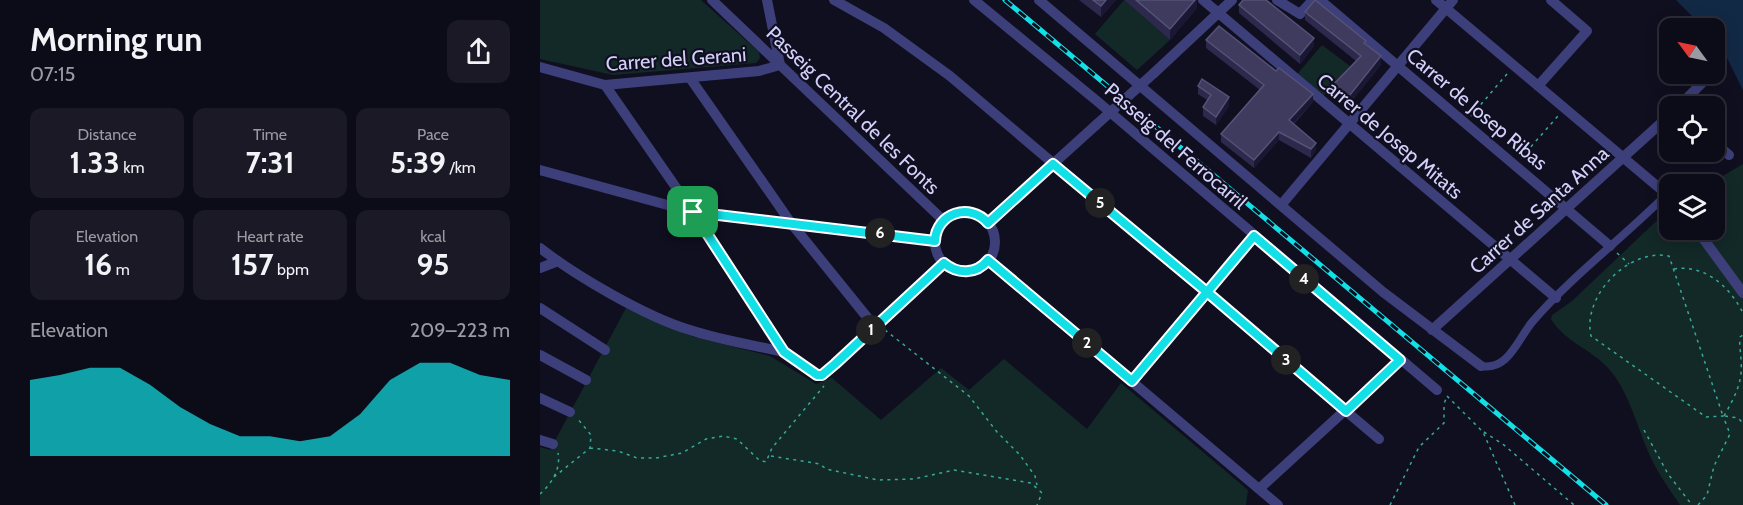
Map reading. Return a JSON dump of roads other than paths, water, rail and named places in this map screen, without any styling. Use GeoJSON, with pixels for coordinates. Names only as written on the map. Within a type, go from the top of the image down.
{"type":"FeatureCollection","features":[{"type":"Feature","properties":{"kind":"street","name":"Passeig Central de les Fonts"},"geometry":{"type":"LineString","coordinates":[[712,0],[943,220]]}},
{"type":"Feature","properties":{"kind":"street"},"geometry":{"type":"LineString","coordinates":[[767,0],[780,65]]}},
{"type":"Feature","properties":{"kind":"street"},"geometry":{"type":"LineString","coordinates":[[834,0],[921,54],[1207,292],[1379,439]]}},
{"type":"Feature","properties":{"kind":"street","name":"Passeig del Ferrocarril"},"geometry":{"type":"LineString","coordinates":[[974,0],[1442,393]]}},
{"type":"Feature","properties":{"kind":"street","name":"Passeig del Ferrocarril"},"geometry":{"type":"LineString","coordinates":[[1039,0],[1383,292],[1481,366]]}},
{"type":"Feature","properties":{"kind":"street","name":"Carrer de Josep Mitats"},"geometry":{"type":"LineString","coordinates":[[1203,0],[1556,298]]}},
{"type":"Feature","properties":{"kind":"street"},"geometry":{"type":"LineString","coordinates":[[988,223],[1232,0]]}},
{"type":"Feature","properties":{"kind":"street"},"geometry":{"type":"LineString","coordinates":[[1277,0],[1299,14],[1313,0]]}},
{"type":"Feature","properties":{"kind":"street","name":"Carrer de Josep Ribas"},"geometry":{"type":"LineString","coordinates":[[1320,0],[1610,246]]}},
{"type":"Feature","properties":{"kind":"street"},"geometry":{"type":"LineString","coordinates":[[1436,0],[1450,4],[1514,66],[1659,187]]}},
{"type":"Feature","properties":{"kind":"street"},"geometry":{"type":"LineString","coordinates":[[1538,86],[1587,31],[1551,0]]}},
{"type":"Feature","properties":{"kind":"street"},"geometry":{"type":"LineString","coordinates":[[1282,204],[1450,4]]}},
{"type":"Feature","properties":{"kind":"street","name":"Carrer del Gerani"},"geometry":{"type":"LineString","coordinates":[[540,67],[605,85],[759,71],[780,65]]}},
{"type":"Feature","properties":{"kind":"street"},"geometry":{"type":"LineString","coordinates":[[690,78],[791,223],[876,325]]}},
{"type":"Feature","properties":{"kind":"street"},"geometry":{"type":"LineString","coordinates":[[1689,96],[1701,84]]}},
{"type":"Feature","properties":{"kind":"street"},"geometry":{"type":"LineString","coordinates":[[605,85],[693,212],[784,352],[809,371],[822,375],[944,263]]}},
{"type":"Feature","properties":{"kind":"street","name":"Carrer de Santa Anna"},"geometry":{"type":"LineString","coordinates":[[1432,330],[1659,125]]}},
{"type":"Feature","properties":{"kind":"street"},"geometry":{"type":"LineString","coordinates":[[1725,152],[1729,155]]}},
{"type":"Feature","properties":{"kind":"street"},"geometry":{"type":"LineString","coordinates":[[540,170],[693,212],[935,241]]}},
{"type":"Feature","properties":{"kind":"street"},"geometry":{"type":"LineString","coordinates":[[1481,366],[1493,367],[1506,358],[1533,320],[1659,203]]}},
{"type":"Feature","properties":{"kind":"street"},"geometry":{"type":"LineString","coordinates":[[964,212],[978,215],[988,223],[994,236],[994,245],[988,260],[979,268],[969,271],[953,269],[944,263],[936,251],[935,241],[943,220],[964,212]]}},
{"type":"Feature","properties":{"kind":"street"},"geometry":{"type":"LineString","coordinates":[[1132,381],[1254,236]]}},
{"type":"Feature","properties":{"kind":"street"},"geometry":{"type":"LineString","coordinates":[[1704,240],[1743,293]]}},
{"type":"Feature","properties":{"kind":"street"},"geometry":{"type":"LineString","coordinates":[[540,248],[558,261],[636,306],[689,330],[784,352]]}},
{"type":"Feature","properties":{"kind":"street"},"geometry":{"type":"LineString","coordinates":[[988,260],[1278,505]]}},
{"type":"Feature","properties":{"kind":"street"},"geometry":{"type":"LineString","coordinates":[[540,268],[558,261]]}},
{"type":"Feature","properties":{"kind":"street"},"geometry":{"type":"LineString","coordinates":[[540,308],[605,350]]}},
{"type":"Feature","properties":{"kind":"street"},"geometry":{"type":"LineString","coordinates":[[540,355],[586,380]]}},
{"type":"Feature","properties":{"kind":"street"},"geometry":{"type":"LineString","coordinates":[[1259,489],[1400,360]]}},
{"type":"Feature","properties":{"kind":"street"},"geometry":{"type":"LineString","coordinates":[[540,398],[570,412]]}},
{"type":"Feature","properties":{"kind":"street"},"geometry":{"type":"LineString","coordinates":[[540,440],[553,444]]}},
{"type":"Feature","properties":{"kind":"water"},"geometry":{"type":"Polygon","coordinates":[[[1676,0],[1743,0],[1743,90],[1725,54],[1725,18],[1694,18],[1676,0]]]}},
{"type":"Feature","properties":{"kind":"railway"},"geometry":{"type":"LineString","coordinates":[[1005,0],[1606,505]]}}]}
